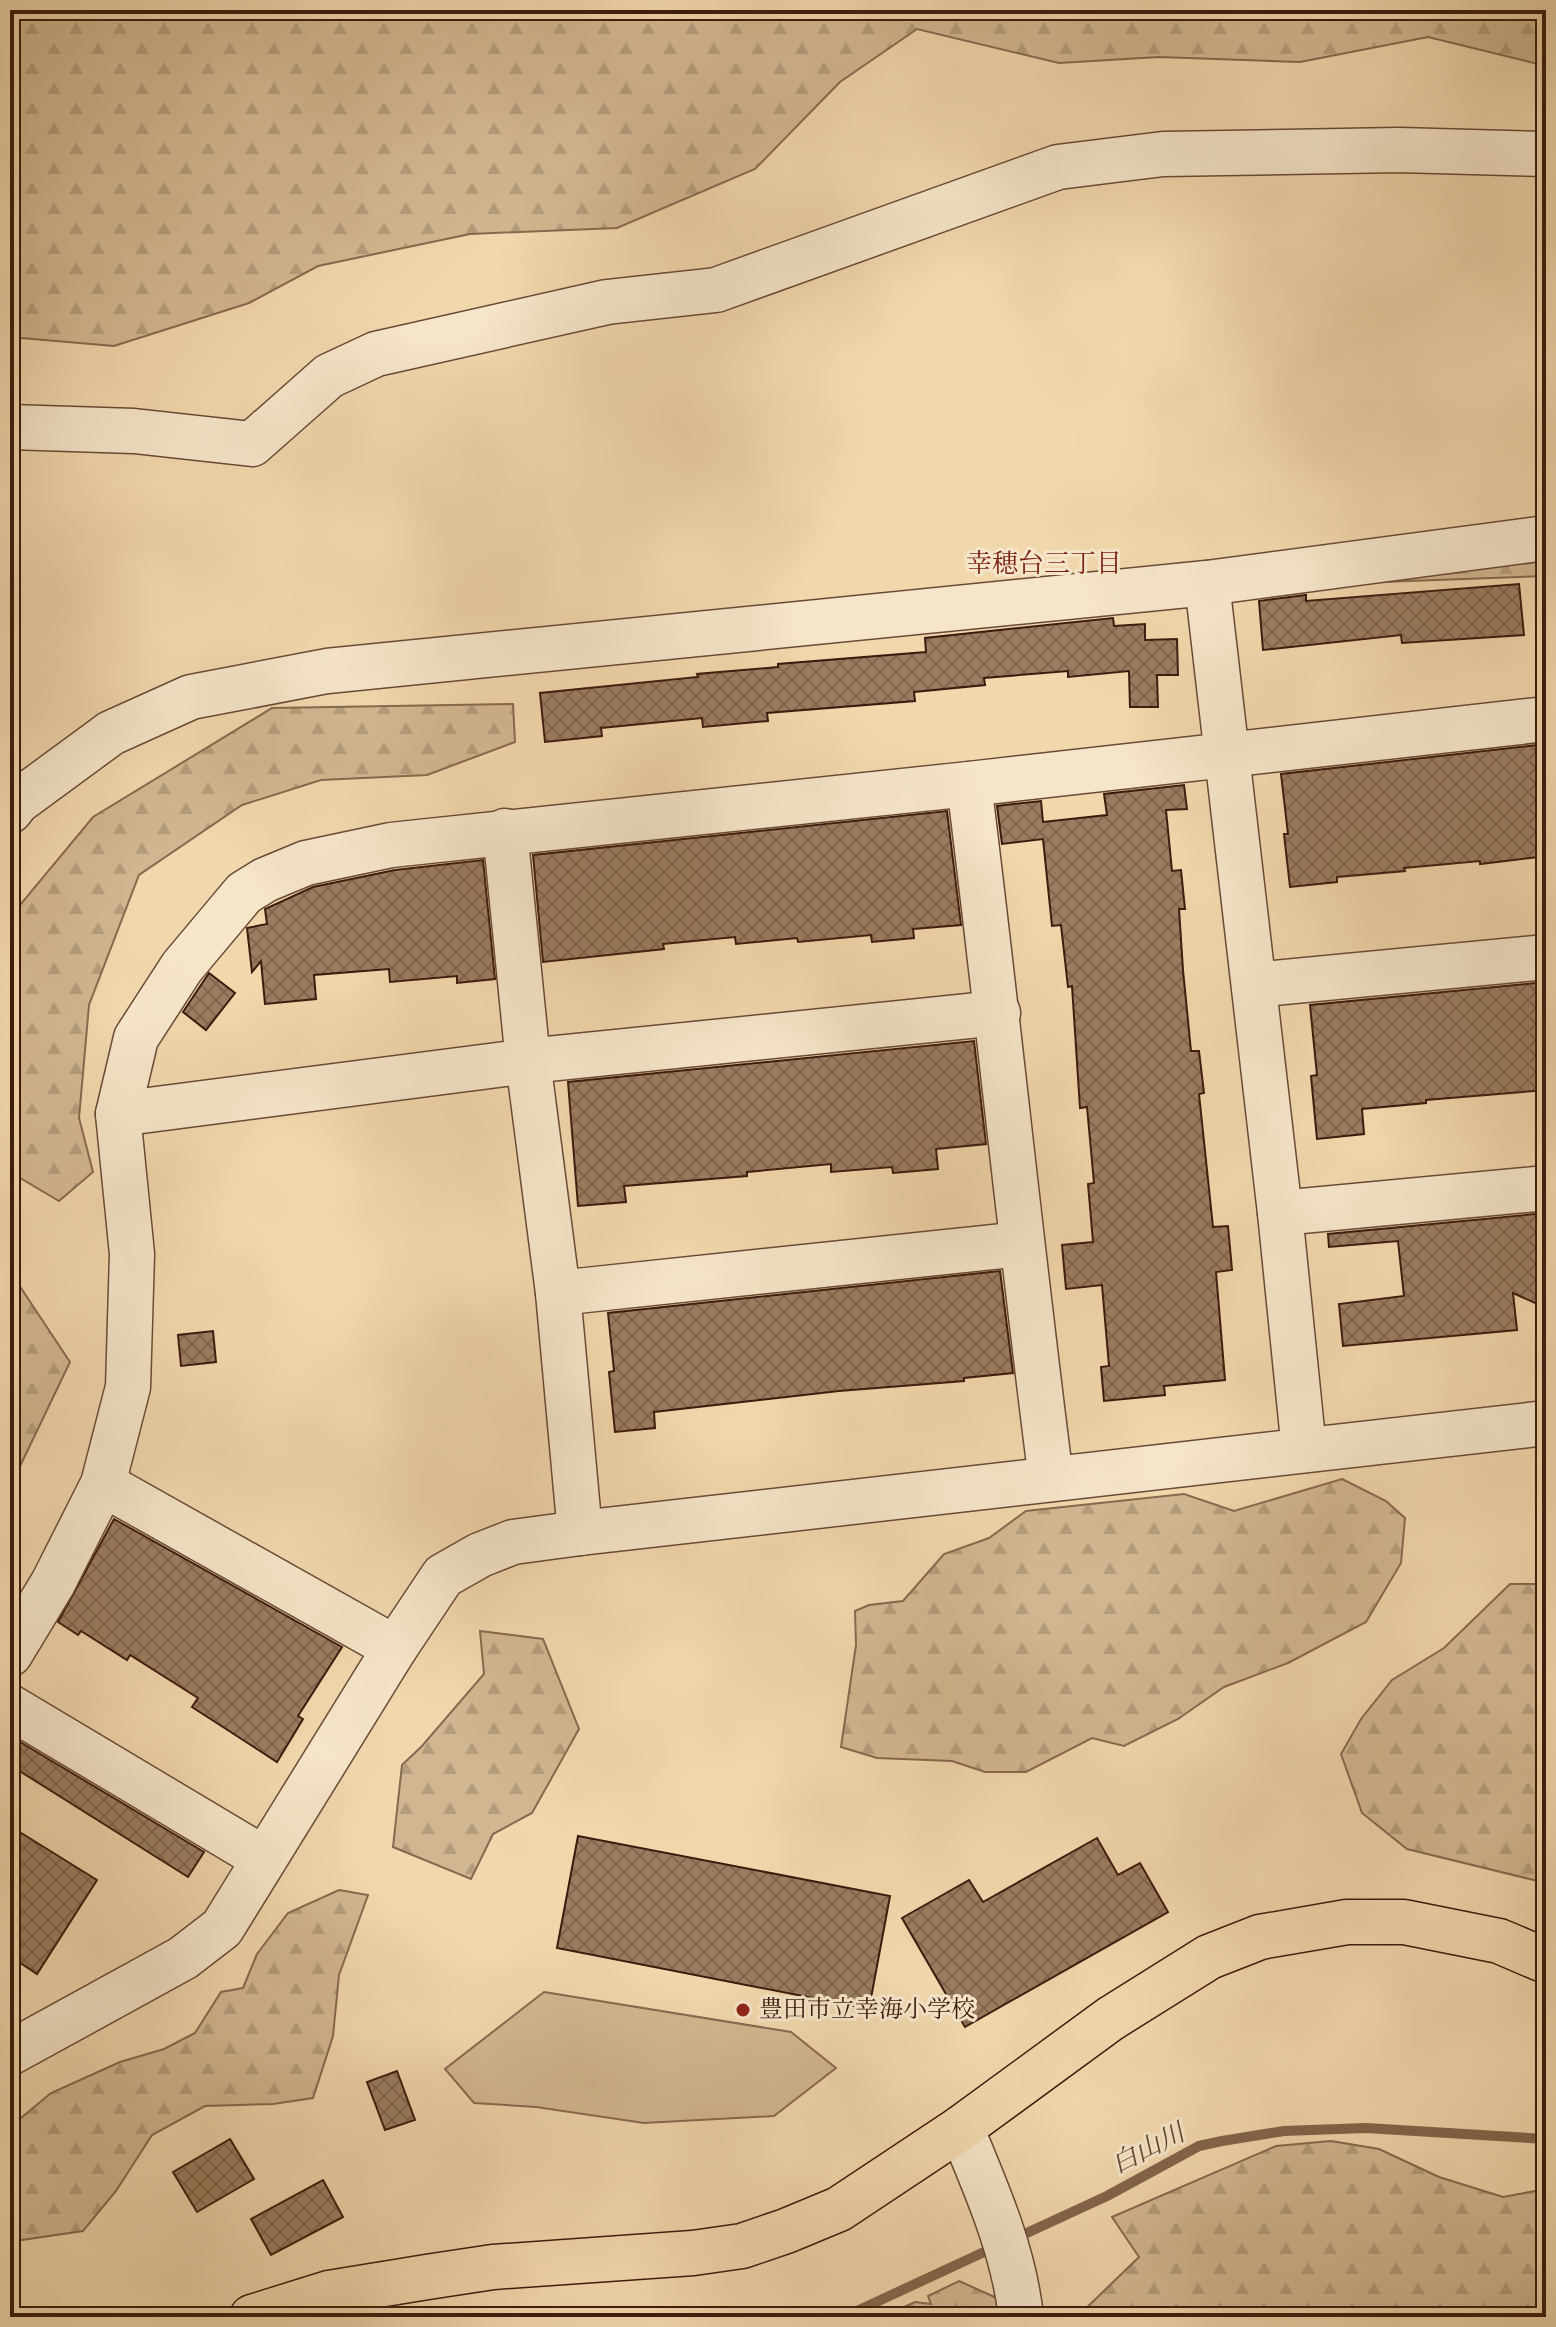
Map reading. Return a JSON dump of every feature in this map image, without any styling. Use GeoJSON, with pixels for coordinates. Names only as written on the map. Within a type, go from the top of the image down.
{"type":"FeatureCollection","features":[{"type":"Feature","properties":{"kind":"main road"},"geometry":{"type":"LineString","coordinates":[[252,2317],[329,2293],[493,2267],[693,2253],[742,2246],[839,2209],[961,2128],[1110,2019],[1209,1957],[1260,1937],[1347,1922],[1404,1922],[1499,1941],[1546,1961]]}},
{"type":"Feature","properties":{"kind":"street"},"geometry":{"type":"LineString","coordinates":[[10,427],[134,431],[252,444],[329,376],[376,354],[607,302],[716,290],[1058,167],[1177,153],[1399,150],[1546,154]]}},
{"type":"Feature","properties":{"kind":"street"},"geometry":{"type":"LineString","coordinates":[[10,811],[17,802],[111,733],[191,697],[327,671],[1207,583],[1546,538]]}},
{"type":"Feature","properties":{"kind":"street"},"geometry":{"type":"LineString","coordinates":[[1207,583],[1229,755],[1304,1450]]}},
{"type":"Feature","properties":{"kind":"street"},"geometry":{"type":"LineString","coordinates":[[10,1654],[53,1583],[103,1484],[128,1387],[132,1254],[118,1114],[136,1038],[182,967],[244,893],[265,880],[306,863],[391,845],[1546,719]]}},
{"type":"Feature","properties":{"kind":"street"},"geometry":{"type":"LineString","coordinates":[[969,784],[1051,1479]]}},
{"type":"Feature","properties":{"kind":"street"},"geometry":{"type":"LineString","coordinates":[[505,831],[528,1061],[558,1293],[580,1533]]}},
{"type":"Feature","properties":{"kind":"street"},"geometry":{"type":"LineString","coordinates":[[1254,985],[1546,957]]}},
{"type":"Feature","properties":{"kind":"street"},"geometry":{"type":"LineString","coordinates":[[118,1114],[528,1061],[998,1013]]}},
{"type":"Feature","properties":{"kind":"street"},"geometry":{"type":"LineString","coordinates":[[1280,1213],[1546,1188]]}},
{"type":"Feature","properties":{"kind":"street"},"geometry":{"type":"LineString","coordinates":[[558,1293],[1021,1244]]}},
{"type":"Feature","properties":{"kind":"street"},"geometry":{"type":"LineString","coordinates":[[10,2053],[183,1958],[222,1928],[263,1858],[443,1576],[480,1555],[513,1542],[580,1533],[1546,1423]]}},
{"type":"Feature","properties":{"kind":"street"},"geometry":{"type":"LineString","coordinates":[[103,1484],[395,1648]]}},
{"type":"Feature","properties":{"kind":"street"},"geometry":{"type":"LineString","coordinates":[[10,1707],[263,1858]]}},
{"type":"Feature","properties":{"kind":"street"},"geometry":{"type":"LineString","coordinates":[[961,2128],[986,2186],[1019,2302]]}},
{"type":"Feature","properties":{"kind":"green space"},"geometry":{"type":"Polygon","coordinates":[[[10,10],[1546,10],[1546,66],[1428,37],[1300,62],[1159,57],[1059,63],[917,29],[840,82],[755,169],[617,228],[470,234],[318,266],[249,303],[114,346],[10,337],[10,10]]]}},
{"type":"Feature","properties":{"kind":"green space"},"geometry":{"type":"Polygon","coordinates":[[[1546,531],[1546,576],[1327,584],[1546,531]]]}},
{"type":"Feature","properties":{"kind":"green space"},"geometry":{"type":"Polygon","coordinates":[[[513,704],[515,742],[427,775],[321,780],[242,805],[139,875],[89,1005],[79,1118],[93,1172],[59,1201],[10,1172],[10,917],[93,817],[272,708],[513,704]]]}},
{"type":"Feature","properties":{"kind":"green space"},"geometry":{"type":"Polygon","coordinates":[[[10,1279],[15,1279],[70,1362],[10,1487],[10,1279]]]}},
{"type":"Feature","properties":{"kind":"green space"},"geometry":{"type":"Polygon","coordinates":[[[1342,1479],[1386,1501],[1405,1518],[1401,1563],[1366,1622],[1288,1663],[1224,1687],[1178,1719],[1124,1746],[1092,1738],[1026,1772],[985,1772],[952,1761],[877,1758],[841,1747],[856,1645],[855,1611],[869,1605],[903,1601],[944,1554],[989,1538],[1026,1511],[1184,1494],[1234,1511],[1342,1479]]]}},
{"type":"Feature","properties":{"kind":"green space"},"geometry":{"type":"Polygon","coordinates":[[[1510,1584],[1546,1584],[1546,1883],[1407,1849],[1362,1813],[1341,1754],[1361,1719],[1392,1680],[1444,1648],[1510,1584]]]}},
{"type":"Feature","properties":{"kind":"green space"},"geometry":{"type":"Polygon","coordinates":[[[480,1631],[543,1639],[579,1729],[532,1813],[493,1834],[471,1879],[393,1847],[402,1765],[484,1674],[480,1631]]]}},
{"type":"Feature","properties":{"kind":"green space"},"geometry":{"type":"Polygon","coordinates":[[[339,1890],[368,1895],[339,1975],[333,2036],[313,2098],[273,2104],[205,2106],[152,2135],[116,2191],[83,2231],[15,2241],[10,2245],[10,2127],[51,2093],[120,2062],[164,2049],[195,2033],[221,1992],[243,1988],[257,1954],[288,1913],[339,1890]]]}},
{"type":"Feature","properties":{"kind":"green space"},"geometry":{"type":"Polygon","coordinates":[[[544,1992],[791,2032],[836,2068],[774,2116],[644,2123],[536,2107],[474,2103],[445,2069],[544,1992]]]}},
{"type":"Feature","properties":{"kind":"green space"},"geometry":{"type":"Polygon","coordinates":[[[1331,2141],[1379,2149],[1439,2177],[1503,2197],[1546,2189],[1546,2317],[1077,2317],[1139,2257],[1112,2217],[1276,2146],[1331,2141]]]}},
{"type":"Feature","properties":{"kind":"green space"},"geometry":{"type":"Polygon","coordinates":[[[959,2281],[999,2299],[998,2317],[882,2317],[915,2302],[931,2304],[928,2296],[959,2281]]]}},
{"type":"Feature","properties":{"kind":"building"},"geometry":{"type":"Polygon","coordinates":[[[1519,584],[1524,635],[1402,643],[1401,635],[1263,650],[1259,601],[1306,595],[1306,601],[1519,584]]]}},
{"type":"Feature","properties":{"kind":"building"},"geometry":{"type":"Polygon","coordinates":[[[1113,618],[1114,626],[1145,624],[1145,640],[1177,639],[1178,675],[1157,675],[1158,707],[1130,707],[1129,671],[1068,677],[1068,671],[984,678],[985,685],[914,692],[915,701],[767,713],[768,721],[703,727],[702,718],[601,728],[602,736],[545,742],[540,693],[698,677],[697,674],[778,667],[778,664],[926,652],[925,638],[1113,618]]]}},
{"type":"Feature","properties":{"kind":"building"},"geometry":{"type":"Polygon","coordinates":[[[1546,744],[1546,856],[1480,864],[1480,861],[1404,868],[1405,871],[1337,877],[1337,882],[1290,887],[1281,774],[1546,744]]]}},
{"type":"Feature","properties":{"kind":"building"},"geometry":{"type":"Polygon","coordinates":[[[1184,785],[1187,809],[1166,810],[1172,871],[1181,870],[1185,909],[1179,909],[1183,970],[1191,1051],[1199,1051],[1204,1093],[1199,1094],[1213,1227],[1228,1226],[1232,1270],[1216,1272],[1225,1380],[1164,1386],[1165,1395],[1104,1401],[1101,1367],[1109,1366],[1102,1285],[1066,1289],[1062,1245],[1093,1242],[1088,1184],[1094,1183],[1087,1107],[1080,1108],[1072,986],[1068,987],[1061,925],[1052,926],[1043,839],[1002,844],[997,806],[1041,801],[1043,822],[1107,815],[1104,794],[1184,785]]]}},
{"type":"Feature","properties":{"kind":"building"},"geometry":{"type":"Polygon","coordinates":[[[947,811],[961,925],[913,929],[914,938],[872,942],[871,935],[736,944],[735,937],[663,944],[664,949],[543,962],[533,855],[947,811]]]}},
{"type":"Feature","properties":{"kind":"building"},"geometry":{"type":"Polygon","coordinates":[[[483,860],[495,979],[457,983],[457,976],[390,982],[389,969],[314,975],[316,999],[265,1004],[261,961],[252,972],[247,928],[267,924],[265,909],[313,887],[395,870],[483,860]]]}},
{"type":"Feature","properties":{"kind":"building"},"geometry":{"type":"Polygon","coordinates":[[[209,973],[235,993],[206,1030],[183,1012],[209,973]]]}},
{"type":"Feature","properties":{"kind":"building"},"geometry":{"type":"Polygon","coordinates":[[[1546,982],[1546,1090],[1362,1109],[1364,1134],[1317,1139],[1311,1076],[1317,1075],[1310,1005],[1546,982]]]}},
{"type":"Feature","properties":{"kind":"building"},"geometry":{"type":"Polygon","coordinates":[[[974,1041],[986,1144],[936,1149],[938,1169],[893,1173],[892,1167],[831,1172],[831,1164],[747,1172],[747,1176],[624,1186],[626,1202],[578,1206],[568,1082],[974,1041]]]}},
{"type":"Feature","properties":{"kind":"building"},"geometry":{"type":"Polygon","coordinates":[[[1546,1213],[1546,1308],[1513,1293],[1517,1330],[1343,1346],[1339,1304],[1404,1296],[1398,1241],[1329,1247],[1328,1234],[1546,1213]]]}},
{"type":"Feature","properties":{"kind":"building"},"geometry":{"type":"Polygon","coordinates":[[[1000,1271],[1013,1373],[964,1378],[964,1381],[839,1391],[654,1412],[655,1428],[615,1432],[609,1372],[614,1371],[608,1313],[1000,1271]]]}},
{"type":"Feature","properties":{"kind":"building"},"geometry":{"type":"Polygon","coordinates":[[[213,1331],[216,1362],[181,1366],[178,1335],[213,1331]]]}},
{"type":"Feature","properties":{"kind":"building"},"geometry":{"type":"Polygon","coordinates":[[[114,1519],[342,1647],[298,1716],[303,1719],[277,1762],[192,1707],[198,1698],[130,1655],[127,1660],[81,1631],[78,1635],[58,1622],[114,1519]]]}},
{"type":"Feature","properties":{"kind":"building"},"geometry":{"type":"Polygon","coordinates":[[[10,1736],[204,1852],[188,1877],[10,1765],[10,1736]]]}},
{"type":"Feature","properties":{"kind":"building"},"geometry":{"type":"Polygon","coordinates":[[[10,1826],[97,1880],[37,1974],[10,1956],[10,1826]]]}},
{"type":"Feature","properties":{"kind":"building"},"geometry":{"type":"Polygon","coordinates":[[[578,1836],[890,1896],[869,2009],[557,1948],[578,1836]]]}},
{"type":"Feature","properties":{"kind":"building"},"geometry":{"type":"Polygon","coordinates":[[[1097,1838],[1118,1875],[1140,1863],[1168,1912],[965,2027],[902,1918],[969,1880],[983,1902],[1097,1838]]]}},
{"type":"Feature","properties":{"kind":"building"},"geometry":{"type":"Polygon","coordinates":[[[397,2071],[415,2120],[385,2130],[367,2082],[397,2071]]]}},
{"type":"Feature","properties":{"kind":"building"},"geometry":{"type":"Polygon","coordinates":[[[230,2139],[254,2179],[197,2212],[173,2172],[230,2139]]]}},
{"type":"Feature","properties":{"kind":"building"},"geometry":{"type":"Polygon","coordinates":[[[323,2180],[343,2217],[271,2255],[251,2219],[323,2180]]]}},
{"type":"Feature","properties":{"kind":"waterway","name":"白山川"},"geometry":{"type":"LineString","coordinates":[[1016,2238],[1107,2196],[1199,2146],[1222,2141],[1284,2131],[1366,2128],[1546,2139]]}},
{"type":"Feature","properties":{"kind":"waterway","name":"白山川"},"geometry":{"type":"LineString","coordinates":[[844,2317],[997,2246]]}},
{"type":"Feature","properties":{"kind":"place","name":"豊田市立幸海小学校"},"geometry":{"type":"Point","coordinates":[743,2010]}},
{"type":"Feature","properties":{"kind":"district","name":"幸穂台三丁目"},"geometry":{"type":"Point","coordinates":[1044,564]}}]}
